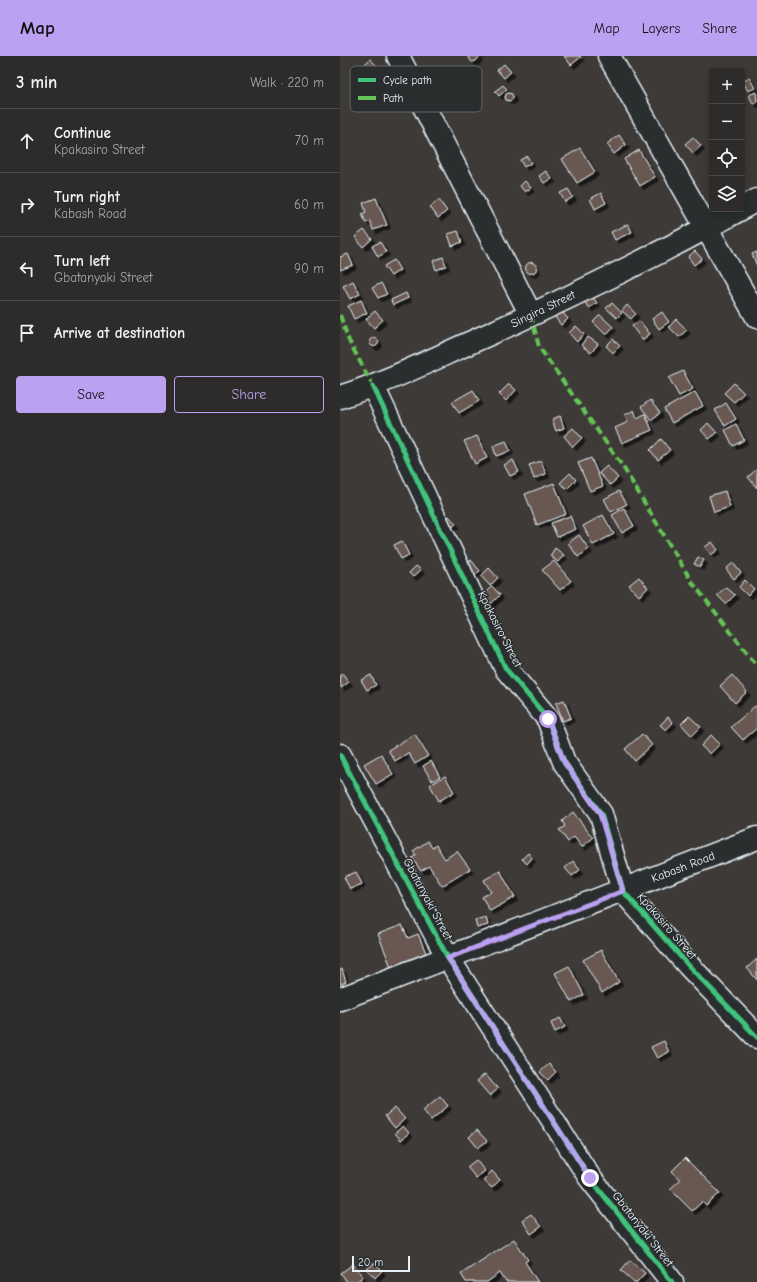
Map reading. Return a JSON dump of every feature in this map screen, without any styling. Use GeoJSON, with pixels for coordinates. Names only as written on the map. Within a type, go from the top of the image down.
{"type":"FeatureCollection","features":[{"type":"Feature","properties":{"kind":"street"},"geometry":{"type":"LineString","coordinates":[[398,56],[403,66]]}},
{"type":"Feature","properties":{"kind":"street"},"geometry":{"type":"LineString","coordinates":[[609,56],[705,229],[757,318]]}},
{"type":"Feature","properties":{"kind":"street"},"geometry":{"type":"LineString","coordinates":[[427,112],[531,315]]}},
{"type":"Feature","properties":{"kind":"street","name":"Singira Street"},"geometry":{"type":"LineString","coordinates":[[745,207],[757,200]]}},
{"type":"Feature","properties":{"kind":"street","name":"Singira Street"},"geometry":{"type":"LineString","coordinates":[[340,397],[373,386],[531,315],[705,229],[736,212]]}},
{"type":"Feature","properties":{"kind":"street","name":"Kpakasiro Street"},"geometry":{"type":"LineString","coordinates":[[373,386],[506,669],[548,719],[564,762],[600,814],[623,891],[689,966],[757,1036]]}},
{"type":"Feature","properties":{"kind":"street","name":"Gbatanyaki Street"},"geometry":{"type":"LineString","coordinates":[[340,755],[448,958],[590,1178],[672,1282]]}},
{"type":"Feature","properties":{"kind":"street","name":"Kabash Road"},"geometry":{"type":"LineString","coordinates":[[340,999],[757,838]]}},
{"type":"Feature","properties":{"kind":"building"},"geometry":{"type":"Polygon","coordinates":[[[467,56],[480,56],[476,61],[472,62],[467,56]]]}},
{"type":"Feature","properties":{"kind":"building"},"geometry":{"type":"Polygon","coordinates":[[[564,56],[580,56],[581,57],[571,65],[564,56]]]}},
{"type":"Feature","properties":{"kind":"building"},"geometry":{"type":"Polygon","coordinates":[[[370,59],[377,66],[363,66],[370,59]]]}},
{"type":"Feature","properties":{"kind":"building"},"geometry":{"type":"Polygon","coordinates":[[[504,64],[511,72],[504,78],[497,70],[504,64]]]}},
{"type":"Feature","properties":{"kind":"building"},"geometry":{"type":"Polygon","coordinates":[[[749,78],[755,88],[748,91],[745,86],[745,81],[749,78]]]}},
{"type":"Feature","properties":{"kind":"building"},"geometry":{"type":"Polygon","coordinates":[[[503,85],[507,89],[499,96],[495,91],[503,85]]]}},
{"type":"Feature","properties":{"kind":"building"},"geometry":{"type":"Polygon","coordinates":[[[756,92],[757,102],[753,104],[749,95],[756,92]]]}},
{"type":"Feature","properties":{"kind":"building"},"geometry":{"type":"Polygon","coordinates":[[[509,93],[512,94],[512,100],[509,101],[506,100],[505,97],[506,94],[509,93]]]}},
{"type":"Feature","properties":{"kind":"building"},"geometry":{"type":"Polygon","coordinates":[[[619,135],[626,145],[614,154],[607,144],[619,135]]]}},
{"type":"Feature","properties":{"kind":"building"},"geometry":{"type":"Polygon","coordinates":[[[693,137],[701,146],[693,153],[685,144],[693,137]]]}},
{"type":"Feature","properties":{"kind":"building"},"geometry":{"type":"Polygon","coordinates":[[[580,148],[595,172],[577,183],[562,159],[580,148]]]}},
{"type":"Feature","properties":{"kind":"building"},"geometry":{"type":"Polygon","coordinates":[[[639,150],[655,177],[640,186],[624,159],[639,150]]]}},
{"type":"Feature","properties":{"kind":"building"},"geometry":{"type":"Polygon","coordinates":[[[527,156],[531,163],[524,167],[520,160],[527,156]]]}},
{"type":"Feature","properties":{"kind":"building"},"geometry":{"type":"Polygon","coordinates":[[[546,171],[552,179],[544,183],[539,176],[546,171]]]}},
{"type":"Feature","properties":{"kind":"building"},"geometry":{"type":"Polygon","coordinates":[[[525,181],[531,188],[525,192],[520,186],[525,181]]]}},
{"type":"Feature","properties":{"kind":"building"},"geometry":{"type":"Polygon","coordinates":[[[568,189],[573,197],[565,202],[560,193],[568,189]]]}},
{"type":"Feature","properties":{"kind":"building"},"geometry":{"type":"Polygon","coordinates":[[[601,193],[606,203],[595,209],[590,199],[601,193]]]}},
{"type":"Feature","properties":{"kind":"building"},"geometry":{"type":"Polygon","coordinates":[[[376,198],[387,225],[373,230],[370,221],[366,223],[362,214],[366,212],[363,203],[376,198]]]}},
{"type":"Feature","properties":{"kind":"building"},"geometry":{"type":"Polygon","coordinates":[[[439,200],[447,211],[438,218],[430,207],[439,200]]]}},
{"type":"Feature","properties":{"kind":"building"},"geometry":{"type":"Polygon","coordinates":[[[628,224],[632,232],[615,240],[611,232],[628,224]]]}},
{"type":"Feature","properties":{"kind":"building"},"geometry":{"type":"Polygon","coordinates":[[[364,230],[372,239],[363,247],[355,237],[364,230]]]}},
{"type":"Feature","properties":{"kind":"building"},"geometry":{"type":"Polygon","coordinates":[[[458,231],[462,242],[452,246],[448,234],[458,231]]]}},
{"type":"Feature","properties":{"kind":"building"},"geometry":{"type":"Polygon","coordinates":[[[380,242],[386,252],[378,257],[372,246],[380,242]]]}},
{"type":"Feature","properties":{"kind":"building"},"geometry":{"type":"Polygon","coordinates":[[[695,251],[702,259],[694,265],[688,257],[695,251]]]}},
{"type":"Feature","properties":{"kind":"building"},"geometry":{"type":"Polygon","coordinates":[[[757,252],[757,266],[752,254],[757,252]]]}},
{"type":"Feature","properties":{"kind":"building"},"geometry":{"type":"Polygon","coordinates":[[[348,254],[353,265],[340,270],[340,257],[348,254]]]}},
{"type":"Feature","properties":{"kind":"building"},"geometry":{"type":"Polygon","coordinates":[[[443,257],[446,266],[436,270],[433,261],[443,257]]]}},
{"type":"Feature","properties":{"kind":"building"},"geometry":{"type":"Polygon","coordinates":[[[394,260],[400,270],[391,276],[384,266],[394,260]]]}},
{"type":"Feature","properties":{"kind":"building"},"geometry":{"type":"Polygon","coordinates":[[[529,263],[533,263],[535,264],[535,272],[529,273],[526,270],[526,266],[529,263]]]}},
{"type":"Feature","properties":{"kind":"building"},"geometry":{"type":"Polygon","coordinates":[[[353,281],[360,294],[350,299],[343,286],[353,281]]]}},
{"type":"Feature","properties":{"kind":"building"},"geometry":{"type":"Polygon","coordinates":[[[381,283],[387,294],[378,298],[372,288],[381,283]]]}},
{"type":"Feature","properties":{"kind":"building"},"geometry":{"type":"Polygon","coordinates":[[[406,293],[408,298],[393,305],[391,300],[406,293]]]}},
{"type":"Feature","properties":{"kind":"building"},"geometry":{"type":"Polygon","coordinates":[[[590,293],[597,303],[589,308],[582,298],[590,293]]]}},
{"type":"Feature","properties":{"kind":"building"},"geometry":{"type":"Polygon","coordinates":[[[361,300],[367,313],[354,319],[348,306],[361,300]]]}},
{"type":"Feature","properties":{"kind":"building"},"geometry":{"type":"Polygon","coordinates":[[[612,303],[622,313],[617,318],[606,308],[612,303]]]}},
{"type":"Feature","properties":{"kind":"building"},"geometry":{"type":"Polygon","coordinates":[[[627,305],[636,314],[631,319],[622,311],[627,305]]]}},
{"type":"Feature","properties":{"kind":"building"},"geometry":{"type":"Polygon","coordinates":[[[561,310],[568,319],[561,325],[554,316],[561,310]]]}},
{"type":"Feature","properties":{"kind":"building"},"geometry":{"type":"Polygon","coordinates":[[[375,311],[383,320],[374,328],[366,319],[375,311]]]}},
{"type":"Feature","properties":{"kind":"building"},"geometry":{"type":"Polygon","coordinates":[[[662,312],[669,322],[659,329],[652,319],[662,312]]]}},
{"type":"Feature","properties":{"kind":"building"},"geometry":{"type":"Polygon","coordinates":[[[600,315],[613,327],[606,335],[593,322],[600,315]]]}},
{"type":"Feature","properties":{"kind":"building"},"geometry":{"type":"Polygon","coordinates":[[[676,319],[687,330],[679,337],[669,327],[676,319]]]}},
{"type":"Feature","properties":{"kind":"building"},"geometry":{"type":"Polygon","coordinates":[[[640,321],[650,334],[642,340],[632,326],[640,321]]]}},
{"type":"Feature","properties":{"kind":"building"},"geometry":{"type":"Polygon","coordinates":[[[576,326],[584,334],[577,342],[569,333],[576,326]]]}},
{"type":"Feature","properties":{"kind":"building"},"geometry":{"type":"Polygon","coordinates":[[[588,337],[598,344],[591,353],[581,345],[588,337]]]}},
{"type":"Feature","properties":{"kind":"building"},"geometry":{"type":"Polygon","coordinates":[[[372,338],[376,338],[378,342],[376,346],[372,346],[370,344],[370,340],[372,338]]]}},
{"type":"Feature","properties":{"kind":"building"},"geometry":{"type":"Polygon","coordinates":[[[613,339],[620,346],[613,353],[606,346],[613,339]]]}},
{"type":"Feature","properties":{"kind":"building"},"geometry":{"type":"Polygon","coordinates":[[[683,371],[693,389],[679,396],[669,378],[683,371]]]}},
{"type":"Feature","properties":{"kind":"building"},"geometry":{"type":"Polygon","coordinates":[[[734,383],[744,393],[734,402],[724,393],[734,383]]]}},
{"type":"Feature","properties":{"kind":"building"},"geometry":{"type":"Polygon","coordinates":[[[509,384],[516,390],[506,401],[499,394],[509,384]]]}},
{"type":"Feature","properties":{"kind":"building"},"geometry":{"type":"Polygon","coordinates":[[[473,390],[479,401],[459,413],[452,402],[473,390]]]}},
{"type":"Feature","properties":{"kind":"building"},"geometry":{"type":"Polygon","coordinates":[[[695,392],[703,406],[672,423],[664,409],[695,392]]]}},
{"type":"Feature","properties":{"kind":"building"},"geometry":{"type":"Polygon","coordinates":[[[650,400],[660,413],[651,420],[641,407],[650,400]]]}},
{"type":"Feature","properties":{"kind":"building"},"geometry":{"type":"Polygon","coordinates":[[[726,403],[736,419],[725,426],[715,410],[726,403]]]}},
{"type":"Feature","properties":{"kind":"building"},"geometry":{"type":"Polygon","coordinates":[[[634,410],[637,418],[645,414],[652,430],[622,443],[615,428],[628,422],[625,415],[634,410]]]}},
{"type":"Feature","properties":{"kind":"building"},"geometry":{"type":"Polygon","coordinates":[[[560,416],[564,428],[556,431],[552,419],[560,416]]]}},
{"type":"Feature","properties":{"kind":"building"},"geometry":{"type":"Polygon","coordinates":[[[708,423],[717,433],[709,439],[701,430],[708,423]]]}},
{"type":"Feature","properties":{"kind":"building"},"geometry":{"type":"Polygon","coordinates":[[[736,424],[744,440],[733,446],[725,430],[736,424]]]}},
{"type":"Feature","properties":{"kind":"building"},"geometry":{"type":"Polygon","coordinates":[[[573,428],[582,438],[573,447],[564,436],[573,428]]]}},
{"type":"Feature","properties":{"kind":"building"},"geometry":{"type":"Polygon","coordinates":[[[477,436],[487,458],[475,464],[464,441],[477,436]]]}},
{"type":"Feature","properties":{"kind":"building"},"geometry":{"type":"Polygon","coordinates":[[[661,439],[670,450],[658,460],[650,450],[661,439]]]}},
{"type":"Feature","properties":{"kind":"building"},"geometry":{"type":"Polygon","coordinates":[[[506,441],[510,451],[496,456],[493,446],[506,441]]]}},
{"type":"Feature","properties":{"kind":"building"},"geometry":{"type":"Polygon","coordinates":[[[591,458],[603,486],[590,491],[578,463],[591,458]]]}},
{"type":"Feature","properties":{"kind":"building"},"geometry":{"type":"Polygon","coordinates":[[[513,460],[519,472],[510,476],[504,465],[513,460]]]}},
{"type":"Feature","properties":{"kind":"building"},"geometry":{"type":"Polygon","coordinates":[[[541,461],[546,474],[534,479],[529,465],[541,461]]]}},
{"type":"Feature","properties":{"kind":"building"},"geometry":{"type":"Polygon","coordinates":[[[607,466],[618,478],[610,485],[599,473],[607,466]]]}},
{"type":"Feature","properties":{"kind":"building"},"geometry":{"type":"Polygon","coordinates":[[[757,469],[757,488],[748,477],[757,469]]]}},
{"type":"Feature","properties":{"kind":"building"},"geometry":{"type":"Polygon","coordinates":[[[570,473],[576,480],[567,489],[560,483],[570,473]]]}},
{"type":"Feature","properties":{"kind":"building"},"geometry":{"type":"Polygon","coordinates":[[[554,483],[566,514],[537,525],[525,494],[554,483]]]}},
{"type":"Feature","properties":{"kind":"building"},"geometry":{"type":"Polygon","coordinates":[[[619,491],[627,504],[611,512],[604,499],[619,491]]]}},
{"type":"Feature","properties":{"kind":"building"},"geometry":{"type":"Polygon","coordinates":[[[725,491],[730,507],[714,512],[709,496],[725,491]]]}},
{"type":"Feature","properties":{"kind":"building"},"geometry":{"type":"Polygon","coordinates":[[[624,508],[634,526],[622,533],[612,515],[624,508]]]}},
{"type":"Feature","properties":{"kind":"building"},"geometry":{"type":"Polygon","coordinates":[[[603,515],[614,534],[593,545],[583,526],[603,515]]]}},
{"type":"Feature","properties":{"kind":"building"},"geometry":{"type":"Polygon","coordinates":[[[449,516],[456,524],[446,532],[439,524],[449,516]]]}},
{"type":"Feature","properties":{"kind":"building"},"geometry":{"type":"Polygon","coordinates":[[[570,516],[576,529],[557,537],[551,523],[570,516]]]}},
{"type":"Feature","properties":{"kind":"building"},"geometry":{"type":"Polygon","coordinates":[[[579,535],[589,549],[578,557],[568,543],[579,535]]]}},
{"type":"Feature","properties":{"kind":"building"},"geometry":{"type":"Polygon","coordinates":[[[402,541],[409,555],[401,559],[394,545],[402,541]]]}},
{"type":"Feature","properties":{"kind":"building"},"geometry":{"type":"Polygon","coordinates":[[[712,542],[718,550],[711,555],[705,547],[712,542]]]}},
{"type":"Feature","properties":{"kind":"building"},"geometry":{"type":"Polygon","coordinates":[[[555,548],[564,555],[558,562],[550,556],[555,548]]]}},
{"type":"Feature","properties":{"kind":"building"},"geometry":{"type":"Polygon","coordinates":[[[698,557],[704,560],[700,567],[694,564],[698,557]]]}},
{"type":"Feature","properties":{"kind":"building"},"geometry":{"type":"Polygon","coordinates":[[[471,560],[480,571],[472,578],[463,566],[471,560]]]}},
{"type":"Feature","properties":{"kind":"building"},"geometry":{"type":"Polygon","coordinates":[[[554,561],[571,581],[560,590],[542,570],[554,561]]]}},
{"type":"Feature","properties":{"kind":"building"},"geometry":{"type":"Polygon","coordinates":[[[733,563],[741,573],[734,579],[726,569],[733,563]]]}},
{"type":"Feature","properties":{"kind":"building"},"geometry":{"type":"Polygon","coordinates":[[[416,566],[421,570],[413,577],[409,573],[416,566]]]}},
{"type":"Feature","properties":{"kind":"building"},"geometry":{"type":"Polygon","coordinates":[[[489,568],[498,578],[490,586],[481,576],[489,568]]]}},
{"type":"Feature","properties":{"kind":"building"},"geometry":{"type":"Polygon","coordinates":[[[639,577],[648,588],[639,596],[629,585],[639,577]]]}},
{"type":"Feature","properties":{"kind":"building"},"geometry":{"type":"Polygon","coordinates":[[[745,580],[754,589],[748,596],[739,587],[745,580]]]}},
{"type":"Feature","properties":{"kind":"building"},"geometry":{"type":"Polygon","coordinates":[[[492,586],[500,595],[491,604],[483,595],[492,586]]]}},
{"type":"Feature","properties":{"kind":"building"},"geometry":{"type":"Polygon","coordinates":[[[726,587],[735,595],[726,604],[717,595],[726,587]]]}},
{"type":"Feature","properties":{"kind":"building"},"geometry":{"type":"Polygon","coordinates":[[[342,673],[349,682],[341,688],[340,675],[342,673]]]}},
{"type":"Feature","properties":{"kind":"building"},"geometry":{"type":"Polygon","coordinates":[[[371,675],[376,685],[367,690],[361,680],[371,675]]]}},
{"type":"Feature","properties":{"kind":"building"},"geometry":{"type":"Polygon","coordinates":[[[732,675],[747,692],[735,703],[720,686],[732,675]]]}},
{"type":"Feature","properties":{"kind":"building"},"geometry":{"type":"Polygon","coordinates":[[[564,700],[571,718],[563,721],[556,703],[564,700]]]}},
{"type":"Feature","properties":{"kind":"building"},"geometry":{"type":"Polygon","coordinates":[[[755,706],[757,708],[757,728],[743,740],[731,727],[755,706]]]}},
{"type":"Feature","properties":{"kind":"building"},"geometry":{"type":"Polygon","coordinates":[[[689,716],[701,727],[692,736],[681,724],[689,716]]]}},
{"type":"Feature","properties":{"kind":"building"},"geometry":{"type":"Polygon","coordinates":[[[668,717],[673,723],[666,730],[660,725],[668,717]]]}},
{"type":"Feature","properties":{"kind":"building"},"geometry":{"type":"Polygon","coordinates":[[[415,734],[428,756],[415,764],[408,753],[395,761],[388,750],[415,734]]]}},
{"type":"Feature","properties":{"kind":"building"},"geometry":{"type":"Polygon","coordinates":[[[642,734],[652,745],[635,761],[625,749],[642,734]]]}},
{"type":"Feature","properties":{"kind":"building"},"geometry":{"type":"Polygon","coordinates":[[[711,735],[720,744],[710,754],[701,746],[711,735]]]}},
{"type":"Feature","properties":{"kind":"building"},"geometry":{"type":"Polygon","coordinates":[[[381,754],[393,774],[376,784],[364,764],[381,754]]]}},
{"type":"Feature","properties":{"kind":"building"},"geometry":{"type":"Polygon","coordinates":[[[431,761],[440,777],[432,781],[423,766],[431,761]]]}},
{"type":"Feature","properties":{"kind":"building"},"geometry":{"type":"Polygon","coordinates":[[[445,776],[454,792],[439,801],[430,785],[445,776]]]}},
{"type":"Feature","properties":{"kind":"building"},"geometry":{"type":"Polygon","coordinates":[[[573,812],[593,838],[582,847],[574,837],[568,842],[559,830],[565,826],[562,821],[573,812]]]}},
{"type":"Feature","properties":{"kind":"building"},"geometry":{"type":"Polygon","coordinates":[[[428,841],[432,848],[436,845],[445,859],[457,851],[470,869],[442,886],[429,866],[421,871],[412,858],[416,855],[413,851],[428,841]]]}},
{"type":"Feature","properties":{"kind":"building"},"geometry":{"type":"Polygon","coordinates":[[[528,853],[532,858],[527,864],[522,859],[528,853]]]}},
{"type":"Feature","properties":{"kind":"building"},"geometry":{"type":"Polygon","coordinates":[[[573,861],[580,870],[572,876],[565,868],[573,861]]]}},
{"type":"Feature","properties":{"kind":"building"},"geometry":{"type":"Polygon","coordinates":[[[500,871],[515,897],[490,911],[482,897],[491,892],[484,880],[500,871]]]}},
{"type":"Feature","properties":{"kind":"building"},"geometry":{"type":"Polygon","coordinates":[[[356,872],[362,884],[350,889],[344,877],[356,872]]]}},
{"type":"Feature","properties":{"kind":"building"},"geometry":{"type":"Polygon","coordinates":[[[486,917],[488,925],[477,928],[475,920],[486,917]]]}},
{"type":"Feature","properties":{"kind":"building"},"geometry":{"type":"Polygon","coordinates":[[[402,925],[408,938],[418,934],[426,953],[410,960],[411,964],[393,972],[378,934],[402,925]]]}},
{"type":"Feature","properties":{"kind":"building"},"geometry":{"type":"Polygon","coordinates":[[[601,950],[619,982],[602,993],[583,960],[601,950]]]}},
{"type":"Feature","properties":{"kind":"building"},"geometry":{"type":"Polygon","coordinates":[[[757,959],[757,980],[747,968],[757,959]]]}},
{"type":"Feature","properties":{"kind":"building"},"geometry":{"type":"Polygon","coordinates":[[[569,966],[584,995],[571,1002],[555,973],[569,966]]]}},
{"type":"Feature","properties":{"kind":"building"},"geometry":{"type":"Polygon","coordinates":[[[342,969],[346,982],[340,984],[340,970],[342,969]]]}},
{"type":"Feature","properties":{"kind":"building"},"geometry":{"type":"Polygon","coordinates":[[[560,1018],[565,1027],[555,1032],[551,1023],[560,1018]]]}},
{"type":"Feature","properties":{"kind":"building"},"geometry":{"type":"Polygon","coordinates":[[[664,1041],[669,1052],[657,1058],[651,1047],[664,1041]]]}},
{"type":"Feature","properties":{"kind":"building"},"geometry":{"type":"Polygon","coordinates":[[[549,1064],[556,1072],[548,1080],[540,1072],[549,1064]]]}},
{"type":"Feature","properties":{"kind":"building"},"geometry":{"type":"Polygon","coordinates":[[[485,1074],[498,1089],[490,1096],[477,1081],[485,1074]]]}},
{"type":"Feature","properties":{"kind":"building"},"geometry":{"type":"Polygon","coordinates":[[[440,1096],[448,1106],[431,1120],[423,1110],[440,1096]]]}},
{"type":"Feature","properties":{"kind":"building"},"geometry":{"type":"Polygon","coordinates":[[[395,1108],[405,1119],[395,1128],[385,1116],[395,1108]]]}},
{"type":"Feature","properties":{"kind":"building"},"geometry":{"type":"Polygon","coordinates":[[[403,1126],[409,1133],[401,1140],[395,1133],[403,1126]]]}},
{"type":"Feature","properties":{"kind":"building"},"geometry":{"type":"Polygon","coordinates":[[[477,1130],[487,1141],[478,1148],[469,1137],[477,1130]]]}},
{"type":"Feature","properties":{"kind":"building"},"geometry":{"type":"Polygon","coordinates":[[[685,1158],[720,1193],[706,1206],[702,1202],[692,1211],[670,1189],[680,1180],[672,1171],[685,1158]]]}},
{"type":"Feature","properties":{"kind":"building"},"geometry":{"type":"Polygon","coordinates":[[[476,1160],[485,1171],[476,1178],[467,1167],[476,1160]]]}},
{"type":"Feature","properties":{"kind":"building"},"geometry":{"type":"Polygon","coordinates":[[[492,1171],[500,1180],[492,1188],[483,1180],[492,1171]]]}},
{"type":"Feature","properties":{"kind":"building"},"geometry":{"type":"Polygon","coordinates":[[[531,1214],[541,1227],[531,1234],[522,1220],[531,1214]]]}},
{"type":"Feature","properties":{"kind":"building"},"geometry":{"type":"Polygon","coordinates":[[[514,1239],[528,1260],[525,1262],[538,1282],[506,1282],[500,1273],[487,1282],[466,1282],[461,1274],[514,1239]]]}},
{"type":"Feature","properties":{"kind":"building"},"geometry":{"type":"Polygon","coordinates":[[[630,1260],[645,1273],[637,1282],[634,1282],[621,1270],[630,1260]]]}},
{"type":"Feature","properties":{"kind":"building"},"geometry":{"type":"Polygon","coordinates":[[[374,1263],[382,1271],[375,1278],[367,1269],[374,1263]]]}},
{"type":"Feature","properties":{"kind":"building"},"geometry":{"type":"Polygon","coordinates":[[[353,1264],[363,1277],[356,1282],[347,1282],[341,1273],[353,1264]]]}},
{"type":"Feature","properties":{"kind":"marked path"},"geometry":{"type":"LineString","coordinates":[[340,315],[349,341],[373,386]]}},
{"type":"Feature","properties":{"kind":"marked path"},"geometry":{"type":"LineString","coordinates":[[531,315],[539,347],[623,467],[692,582],[757,666]]}},
{"type":"Feature","properties":{"kind":"cycle path"},"geometry":{"type":"LineString","coordinates":[[373,386],[506,669],[548,719],[564,762],[601,814],[623,891],[689,966],[757,1037]]}},
{"type":"Feature","properties":{"kind":"cycle path"},"geometry":{"type":"LineString","coordinates":[[340,755],[448,958],[590,1178],[672,1282]]}},
{"type":"Feature","properties":{"kind":"route"},"geometry":{"type":"LineString","coordinates":[[548,719],[564,762],[600,814],[623,891],[448,958],[590,1178]]}}]}
